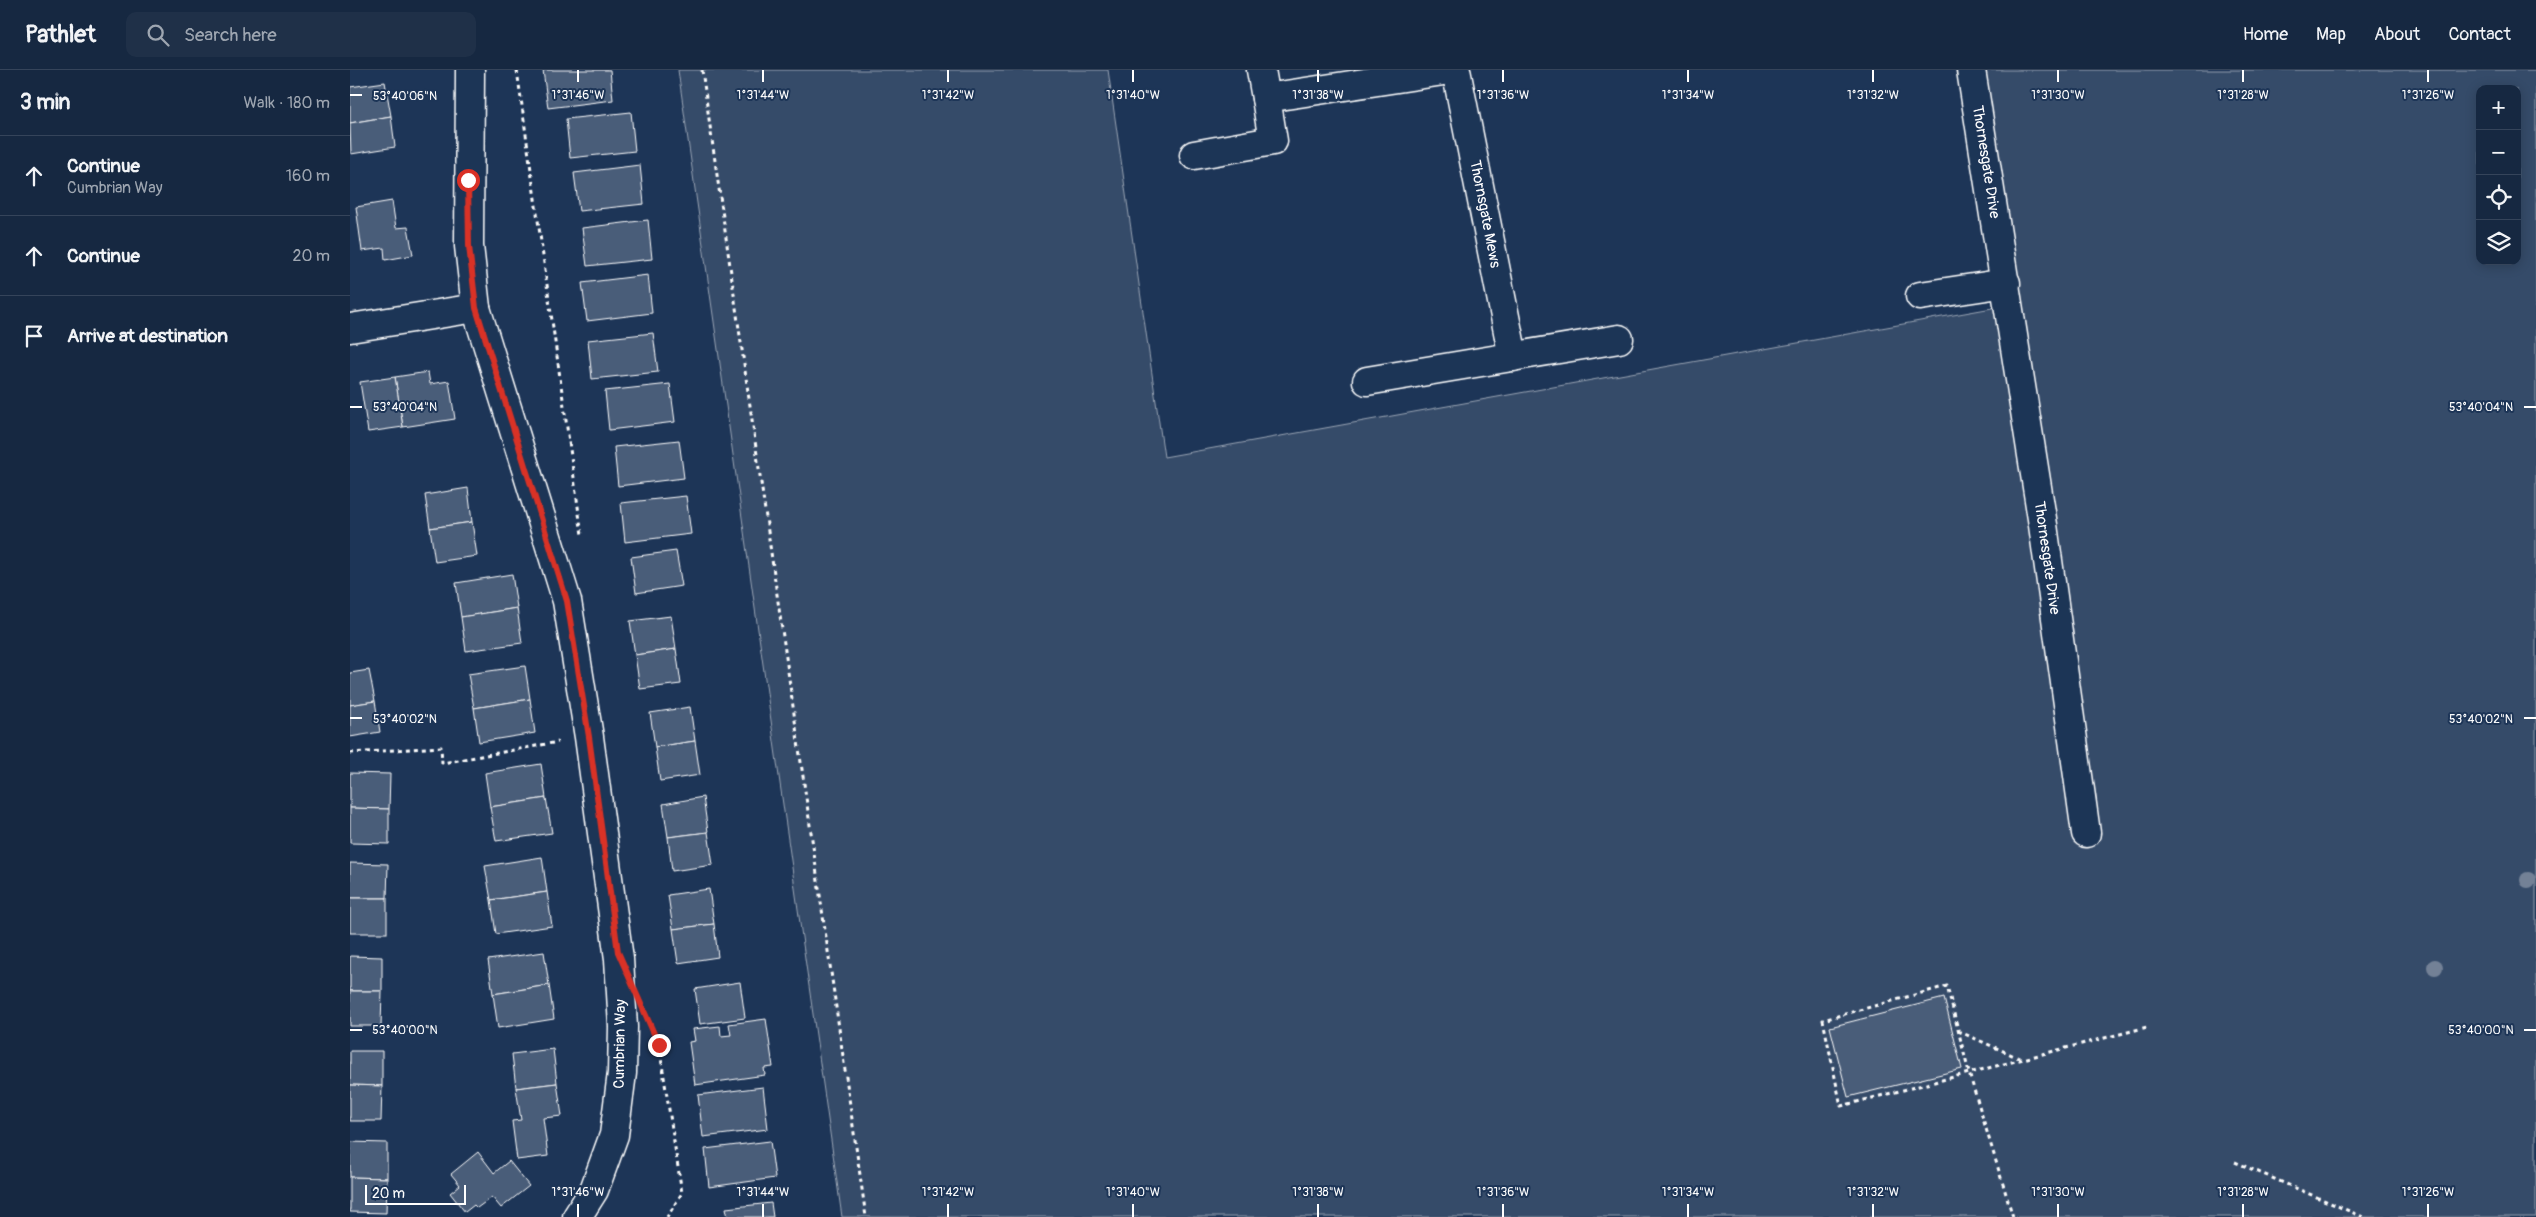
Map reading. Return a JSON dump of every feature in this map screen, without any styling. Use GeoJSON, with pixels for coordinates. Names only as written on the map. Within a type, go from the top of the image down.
{"type":"FeatureCollection","features":[{"type":"Feature","properties":{"kind":"street","name":"Cumbrian Way"},"geometry":{"type":"LineString","coordinates":[[470,70],[469,246],[476,308],[567,601],[589,737],[619,959],[623,1027],[622,1073],[614,1136],[594,1190],[577,1217]]}},
{"type":"Feature","properties":{"kind":"street"},"geometry":{"type":"LineString","coordinates":[[1194,155],[1273,141],[1261,70]]}},
{"type":"Feature","properties":{"kind":"street"},"geometry":{"type":"LineString","coordinates":[[1266,98],[1450,70]]}},
{"type":"Feature","properties":{"kind":"street","name":"Thornsgate Mews"},"geometry":{"type":"LineString","coordinates":[[1456,70],[1513,357]]}},
{"type":"Feature","properties":{"kind":"street","name":"Thornesgate Drive"},"geometry":{"type":"LineString","coordinates":[[1971,70],[2043,525],[2086,833]]}},
{"type":"Feature","properties":{"kind":"street"},"geometry":{"type":"LineString","coordinates":[[1920,296],[2006,283]]}},
{"type":"Feature","properties":{"kind":"street"},"geometry":{"type":"LineString","coordinates":[[350,328],[476,308]]}},
{"type":"Feature","properties":{"kind":"street"},"geometry":{"type":"LineString","coordinates":[[1368,381],[1619,339]]}},
{"type":"Feature","properties":{"kind":"path"},"geometry":{"type":"LineString","coordinates":[[518,70],[582,542]]}},
{"type":"Feature","properties":{"kind":"path"},"geometry":{"type":"LineString","coordinates":[[702,70],[866,1217]]}},
{"type":"Feature","properties":{"kind":"path"},"geometry":{"type":"LineString","coordinates":[[350,753],[441,748],[442,763],[589,737]]}},
{"type":"Feature","properties":{"kind":"path"},"geometry":{"type":"LineString","coordinates":[[2013,1217],[1969,1073],[1947,986],[1823,1020],[1841,1106],[1969,1073],[2022,1059],[2147,1027]]}},
{"type":"Feature","properties":{"kind":"path"},"geometry":{"type":"LineString","coordinates":[[652,1028],[659,1045],[682,1193],[667,1217]]}},
{"type":"Feature","properties":{"kind":"path"},"geometry":{"type":"LineString","coordinates":[[1958,1031],[2022,1059]]}},
{"type":"Feature","properties":{"kind":"path"},"geometry":{"type":"LineString","coordinates":[[2235,1162],[2363,1217]]}},
{"type":"Feature","properties":{"kind":"shaded area"},"geometry":{"type":"Polygon","coordinates":[[[678,70],[1108,70],[1164,457],[2009,305],[1971,70],[2536,70],[2536,1217],[842,1217],[678,70]]]}},
{"type":"Feature","properties":{"kind":"building"},"geometry":{"type":"Polygon","coordinates":[[[543,70],[610,70],[613,100],[548,108],[543,70]]]}},
{"type":"Feature","properties":{"kind":"building"},"geometry":{"type":"Polygon","coordinates":[[[385,82],[391,116],[350,123],[350,87],[385,82]]]}},
{"type":"Feature","properties":{"kind":"building"},"geometry":{"type":"Polygon","coordinates":[[[631,112],[635,151],[570,158],[566,119],[631,112]]]}},
{"type":"Feature","properties":{"kind":"building"},"geometry":{"type":"Polygon","coordinates":[[[391,116],[395,147],[351,154],[350,123],[391,116]]]}},
{"type":"Feature","properties":{"kind":"building"},"geometry":{"type":"Polygon","coordinates":[[[640,165],[644,204],[579,211],[574,173],[640,165]]]}},
{"type":"Feature","properties":{"kind":"building"},"geometry":{"type":"Polygon","coordinates":[[[392,201],[396,228],[408,227],[413,255],[385,260],[384,248],[362,251],[356,207],[392,201]]]}},
{"type":"Feature","properties":{"kind":"building"},"geometry":{"type":"Polygon","coordinates":[[[648,220],[652,259],[587,266],[582,228],[648,220]]]}},
{"type":"Feature","properties":{"kind":"building"},"geometry":{"type":"Polygon","coordinates":[[[648,275],[652,313],[587,321],[582,283],[648,275]]]}},
{"type":"Feature","properties":{"kind":"building"},"geometry":{"type":"Polygon","coordinates":[[[653,333],[658,372],[592,379],[588,340],[653,333]]]}},
{"type":"Feature","properties":{"kind":"building"},"geometry":{"type":"Polygon","coordinates":[[[428,372],[430,384],[449,381],[455,419],[403,427],[395,377],[428,372]]]}},
{"type":"Feature","properties":{"kind":"building"},"geometry":{"type":"Polygon","coordinates":[[[395,377],[403,427],[368,432],[360,382],[395,377]]]}},
{"type":"Feature","properties":{"kind":"building"},"geometry":{"type":"Polygon","coordinates":[[[670,384],[675,422],[609,430],[605,391],[670,384]]]}},
{"type":"Feature","properties":{"kind":"building"},"geometry":{"type":"Polygon","coordinates":[[[679,440],[684,478],[618,486],[614,447],[679,440]]]}},
{"type":"Feature","properties":{"kind":"building"},"geometry":{"type":"Polygon","coordinates":[[[468,488],[472,522],[430,528],[425,495],[468,488]]]}},
{"type":"Feature","properties":{"kind":"building"},"geometry":{"type":"Polygon","coordinates":[[[686,496],[691,534],[625,542],[621,503],[686,496]]]}},
{"type":"Feature","properties":{"kind":"building"},"geometry":{"type":"Polygon","coordinates":[[[472,522],[477,556],[435,562],[430,528],[472,522]]]}},
{"type":"Feature","properties":{"kind":"building"},"geometry":{"type":"Polygon","coordinates":[[[676,551],[682,586],[636,593],[631,557],[676,551]]]}},
{"type":"Feature","properties":{"kind":"building"},"geometry":{"type":"Polygon","coordinates":[[[512,574],[517,608],[461,617],[456,583],[512,574]]]}},
{"type":"Feature","properties":{"kind":"building"},"geometry":{"type":"Polygon","coordinates":[[[517,608],[522,643],[466,651],[461,617],[517,608]]]}},
{"type":"Feature","properties":{"kind":"building"},"geometry":{"type":"Polygon","coordinates":[[[671,616],[676,649],[635,655],[630,621],[671,616]]]}},
{"type":"Feature","properties":{"kind":"building"},"geometry":{"type":"Polygon","coordinates":[[[676,649],[681,684],[640,689],[635,655],[676,649]]]}},
{"type":"Feature","properties":{"kind":"building"},"geometry":{"type":"Polygon","coordinates":[[[525,666],[530,699],[474,708],[468,674],[525,666]]]}},
{"type":"Feature","properties":{"kind":"building"},"geometry":{"type":"Polygon","coordinates":[[[369,670],[375,701],[350,705],[350,673],[369,670]]]}},
{"type":"Feature","properties":{"kind":"building"},"geometry":{"type":"Polygon","coordinates":[[[530,699],[535,733],[479,742],[474,708],[530,699]]]}},
{"type":"Feature","properties":{"kind":"building"},"geometry":{"type":"Polygon","coordinates":[[[375,701],[380,732],[350,737],[350,705],[375,701]]]}},
{"type":"Feature","properties":{"kind":"building"},"geometry":{"type":"Polygon","coordinates":[[[690,707],[695,741],[655,747],[650,713],[690,707]]]}},
{"type":"Feature","properties":{"kind":"building"},"geometry":{"type":"Polygon","coordinates":[[[695,741],[700,775],[660,781],[655,747],[695,741]]]}},
{"type":"Feature","properties":{"kind":"building"},"geometry":{"type":"Polygon","coordinates":[[[541,764],[546,798],[490,807],[485,773],[541,764]]]}},
{"type":"Feature","properties":{"kind":"building"},"geometry":{"type":"Polygon","coordinates":[[[350,773],[390,774],[389,809],[350,808],[350,773]]]}},
{"type":"Feature","properties":{"kind":"building"},"geometry":{"type":"Polygon","coordinates":[[[703,797],[708,832],[668,837],[663,804],[703,797]]]}},
{"type":"Feature","properties":{"kind":"building"},"geometry":{"type":"Polygon","coordinates":[[[546,798],[552,833],[496,841],[490,807],[546,798]]]}},
{"type":"Feature","properties":{"kind":"building"},"geometry":{"type":"Polygon","coordinates":[[[350,808],[389,809],[389,844],[350,843],[350,808]]]}},
{"type":"Feature","properties":{"kind":"building"},"geometry":{"type":"Polygon","coordinates":[[[708,832],[713,865],[672,871],[668,837],[708,832]]]}},
{"type":"Feature","properties":{"kind":"building"},"geometry":{"type":"Polygon","coordinates":[[[542,857],[547,892],[491,900],[485,866],[542,857]]]}},
{"type":"Feature","properties":{"kind":"building"},"geometry":{"type":"Polygon","coordinates":[[[350,863],[388,864],[387,898],[350,898],[350,863]]]}},
{"type":"Feature","properties":{"kind":"building"},"geometry":{"type":"Polygon","coordinates":[[[709,889],[714,924],[673,929],[668,895],[709,889]]]}},
{"type":"Feature","properties":{"kind":"building"},"geometry":{"type":"Polygon","coordinates":[[[547,892],[552,926],[496,934],[491,900],[547,892]]]}},
{"type":"Feature","properties":{"kind":"building"},"geometry":{"type":"Polygon","coordinates":[[[350,898],[387,898],[387,933],[350,933],[350,898]]]}},
{"type":"Feature","properties":{"kind":"building"},"geometry":{"type":"Polygon","coordinates":[[[714,924],[718,957],[678,963],[673,929],[714,924]]]}},
{"type":"Feature","properties":{"kind":"building"},"geometry":{"type":"Polygon","coordinates":[[[544,952],[549,985],[493,994],[488,960],[544,952]]]}},
{"type":"Feature","properties":{"kind":"building"},"geometry":{"type":"Polygon","coordinates":[[[350,956],[382,957],[382,991],[350,991],[350,956]]]}},
{"type":"Feature","properties":{"kind":"building"},"geometry":{"type":"Polygon","coordinates":[[[740,982],[745,1018],[700,1024],[695,989],[740,982]]]}},
{"type":"Feature","properties":{"kind":"building"},"geometry":{"type":"Polygon","coordinates":[[[549,985],[554,1019],[498,1028],[493,994],[549,985]]]}},
{"type":"Feature","properties":{"kind":"building"},"geometry":{"type":"Polygon","coordinates":[[[350,991],[382,991],[381,1026],[350,1026],[350,991]]]}},
{"type":"Feature","properties":{"kind":"building"},"geometry":{"type":"Polygon","coordinates":[[[1944,998],[1962,1069],[1848,1097],[1830,1027],[1944,998]]]}},
{"type":"Feature","properties":{"kind":"building"},"geometry":{"type":"Polygon","coordinates":[[[766,1019],[773,1067],[764,1068],[765,1075],[695,1085],[689,1042],[695,1041],[693,1029],[720,1026],[721,1036],[731,1035],[729,1024],[766,1019]]]}},
{"type":"Feature","properties":{"kind":"building"},"geometry":{"type":"Polygon","coordinates":[[[553,1049],[557,1083],[516,1088],[512,1054],[553,1049]]]}},
{"type":"Feature","properties":{"kind":"building"},"geometry":{"type":"Polygon","coordinates":[[[350,1051],[382,1051],[382,1086],[350,1085],[350,1051]]]}},
{"type":"Feature","properties":{"kind":"building"},"geometry":{"type":"Polygon","coordinates":[[[557,1083],[562,1116],[543,1118],[548,1156],[517,1160],[512,1121],[521,1120],[516,1088],[557,1083]]]}},
{"type":"Feature","properties":{"kind":"building"},"geometry":{"type":"Polygon","coordinates":[[[350,1085],[382,1086],[381,1121],[350,1121],[350,1085]]]}},
{"type":"Feature","properties":{"kind":"building"},"geometry":{"type":"Polygon","coordinates":[[[763,1087],[768,1129],[703,1137],[698,1095],[763,1087]]]}},
{"type":"Feature","properties":{"kind":"building"},"geometry":{"type":"Polygon","coordinates":[[[770,1141],[775,1178],[709,1187],[705,1149],[770,1141]]]}},
{"type":"Feature","properties":{"kind":"building"},"geometry":{"type":"Polygon","coordinates":[[[350,1142],[387,1143],[387,1178],[350,1177],[350,1142]]]}},
{"type":"Feature","properties":{"kind":"building"},"geometry":{"type":"Polygon","coordinates":[[[478,1152],[494,1173],[509,1161],[529,1186],[501,1208],[492,1197],[477,1208],[474,1205],[465,1212],[450,1193],[460,1185],[451,1174],[478,1152]]]}},
{"type":"Feature","properties":{"kind":"building"},"geometry":{"type":"Polygon","coordinates":[[[350,1177],[387,1178],[386,1213],[350,1212],[350,1177]]]}},
{"type":"Feature","properties":{"kind":"building"},"geometry":{"type":"Polygon","coordinates":[[[771,1203],[773,1217],[728,1217],[726,1208],[771,1203]]]}},
{"type":"Feature","properties":{"kind":"route"},"geometry":{"type":"LineString","coordinates":[[468,180],[469,246],[476,308],[567,601],[589,737],[618,952],[659,1045]]}}]}
